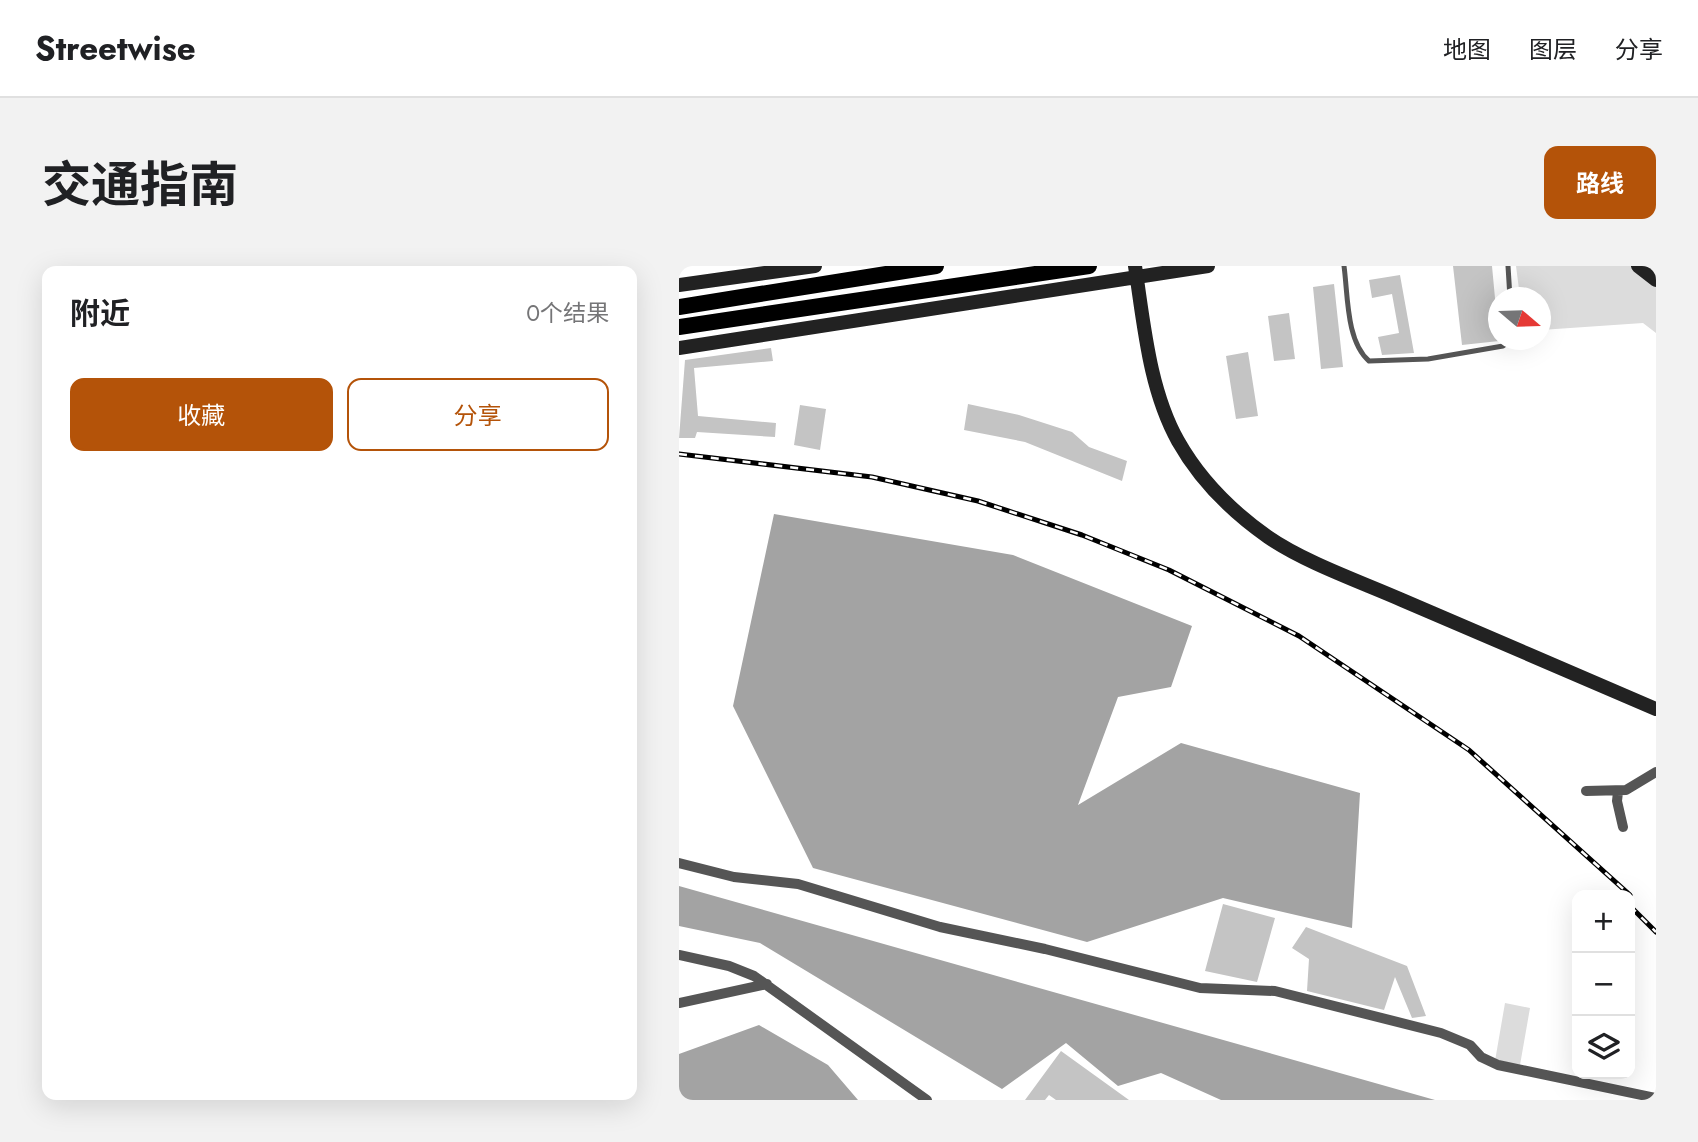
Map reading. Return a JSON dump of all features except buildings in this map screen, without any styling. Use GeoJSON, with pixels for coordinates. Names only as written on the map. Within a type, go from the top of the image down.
{"type":"FeatureCollection","features":[{"type":"Feature","properties":{"kind":"main road"},"geometry":{"type":"LineString","coordinates":[[679,307],[936,266]]}},
{"type":"Feature","properties":{"kind":"main road"},"geometry":{"type":"LineString","coordinates":[[679,327],[1089,266]]}},
{"type":"Feature","properties":{"kind":"street"},"geometry":{"type":"LineString","coordinates":[[679,285],[815,266]]}},
{"type":"Feature","properties":{"kind":"street"},"geometry":{"type":"LineString","coordinates":[[679,348],[1136,272],[1208,266]]}},
{"type":"Feature","properties":{"kind":"street"},"geometry":{"type":"LineString","coordinates":[[1638,266],[1656,280]]}},
{"type":"Feature","properties":{"kind":"street"},"geometry":{"type":"LineString","coordinates":[[1136,272],[1152,367],[1177,440],[1213,491],[1239,515],[1270,539],[1337,572],[1656,709]]}},
{"type":"Feature","properties":{"kind":"street"},"geometry":{"type":"LineString","coordinates":[[1585,791],[1618,792],[1656,772]]}},
{"type":"Feature","properties":{"kind":"street"},"geometry":{"type":"LineString","coordinates":[[1618,792],[1617,801],[1623,827]]}},
{"type":"Feature","properties":{"kind":"street"},"geometry":{"type":"LineString","coordinates":[[679,863],[734,877],[798,884],[940,927],[1045,949],[1200,988],[1275,991],[1441,1033],[1470,1045],[1481,1057],[1498,1065],[1656,1098]]}},
{"type":"Feature","properties":{"kind":"street"},"geometry":{"type":"LineString","coordinates":[[679,955],[729,966],[767,984],[927,1100]]}},
{"type":"Feature","properties":{"kind":"street"},"geometry":{"type":"LineString","coordinates":[[679,1003],[767,984]]}},
{"type":"Feature","properties":{"kind":"street"},"geometry":{"type":"LineString","coordinates":[[679,997],[693,998]]}},
{"type":"Feature","properties":{"kind":"lane"},"geometry":{"type":"LineString","coordinates":[[1344,266],[1355,341],[1360,354],[1369,361],[1428,359],[1488,349]]}},
{"type":"Feature","properties":{"kind":"lane"},"geometry":{"type":"LineString","coordinates":[[1508,266],[1509,287]]}},
{"type":"Feature","properties":{"kind":"shaded area"},"geometry":{"type":"Polygon","coordinates":[[[1516,266],[1656,266],[1656,333],[1643,323],[1551,329],[1551,287],[1519,287],[1516,266]]]}},
{"type":"Feature","properties":{"kind":"shaded area"},"geometry":{"type":"Polygon","coordinates":[[[774,514],[1013,555],[1192,626],[1171,687],[1118,697],[1078,805],[1181,743],[1360,793],[1352,928],[1223,898],[1087,942],[813,868],[733,706],[774,514]]]}},
{"type":"Feature","properties":{"kind":"shaded area"},"geometry":{"type":"Polygon","coordinates":[[[679,886],[1435,1100],[1221,1100],[1161,1073],[1118,1086],[1066,1043],[1002,1089],[760,943],[679,926],[679,886]]]}},
{"type":"Feature","properties":{"kind":"shaded area"},"geometry":{"type":"Polygon","coordinates":[[[1505,1003],[1530,1008],[1520,1065],[1495,1061],[1505,1003]]]}},
{"type":"Feature","properties":{"kind":"shaded area"},"geometry":{"type":"Polygon","coordinates":[[[759,1025],[828,1065],[858,1100],[679,1100],[679,1054],[759,1025]]]}},
{"type":"Feature","properties":{"kind":"railway"},"geometry":{"type":"LineString","coordinates":[[679,454],[872,477],[978,501],[1082,535],[1169,570],[1299,636],[1469,750],[1624,890]]}},
{"type":"Feature","properties":{"kind":"railway"},"geometry":{"type":"LineString","coordinates":[[1635,911],[1656,932]]}}]}
